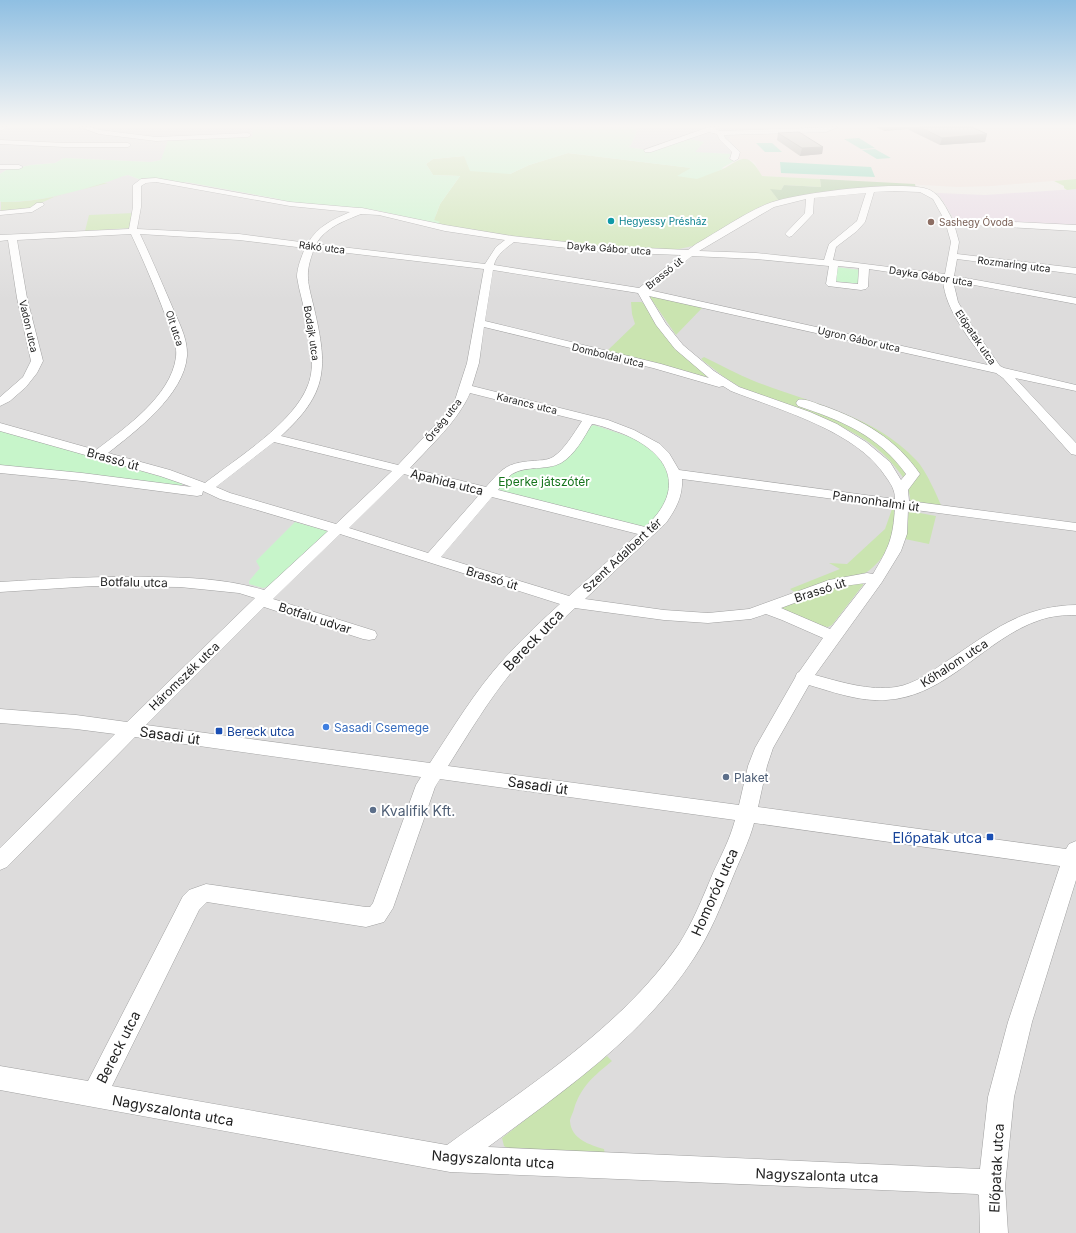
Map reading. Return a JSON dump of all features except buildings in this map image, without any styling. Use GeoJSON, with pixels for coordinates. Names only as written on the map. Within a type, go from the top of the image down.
{"type":"FeatureCollection","features":[{"type":"Feature","properties":{"kind":"street","name":"Olt utca"},"geometry":{"type":"LineString","coordinates":[[98,454],[147,414],[169,387],[182,357],[180,339],[148,260],[133,229],[137,207],[138,185]]}},
{"type":"Feature","properties":{"kind":"street","name":"Dayka Gábor utca"},"geometry":{"type":"LineString","coordinates":[[181,185],[290,204],[362,210],[457,230],[512,239],[581,247],[756,256],[864,266],[948,277],[1076,300]]}},
{"type":"Feature","properties":{"kind":"street","name":"Brassó út"},"geometry":{"type":"LineString","coordinates":[[0,427],[165,473],[225,496],[338,529],[431,560],[571,602],[691,618],[730,617],[751,614],[834,583],[867,578],[877,579],[894,551],[900,534],[902,505],[901,490],[885,465],[847,435],[816,419],[735,389],[710,373],[679,347],[661,325],[649,302],[641,291],[688,253],[764,208],[810,196],[871,190],[915,189],[927,192],[936,198]]}},
{"type":"Feature","properties":{"kind":"street"},"geometry":{"type":"LineString","coordinates":[[864,266],[863,287],[860,288],[831,284],[832,246],[861,222],[871,190]]}},
{"type":"Feature","properties":{"kind":"street"},"geometry":{"type":"LineString","coordinates":[[789,234],[809,214],[810,196]]}},
{"type":"Feature","properties":{"kind":"street","name":"Előpatak utca"},"geometry":{"type":"LineString","coordinates":[[936,198],[949,221],[955,242],[948,277],[951,298],[958,312],[996,368],[1007,376],[1076,451]]}},
{"type":"Feature","properties":{"kind":"street"},"geometry":{"type":"LineString","coordinates":[[0,213],[32,210],[40,205]]}},
{"type":"Feature","properties":{"kind":"street","name":"Bodajk utca"},"geometry":{"type":"LineString","coordinates":[[207,488],[271,437],[294,415],[314,386],[317,365],[316,347],[302,276],[303,267],[310,246],[318,232],[362,210]]}},
{"type":"Feature","properties":{"kind":"street"},"geometry":{"type":"LineString","coordinates":[[949,221],[1076,228]]}},
{"type":"Feature","properties":{"kind":"street","name":"Rákó utca"},"geometry":{"type":"LineString","coordinates":[[0,238],[135,231],[239,237],[490,267],[641,291]]}},
{"type":"Feature","properties":{"kind":"street","name":"Vadon utca"},"geometry":{"type":"LineString","coordinates":[[0,402],[13,393],[27,378],[37,360],[22,298],[12,237]]}},
{"type":"Feature","properties":{"kind":"street","name":"Őrség utca"},"geometry":{"type":"LineString","coordinates":[[338,529],[346,524],[400,471],[444,422],[461,400],[466,388],[480,323],[490,261],[499,249],[512,239]]}},
{"type":"Feature","properties":{"kind":"street","name":"Rozmaring utca"},"geometry":{"type":"LineString","coordinates":[[953,256],[1076,271]]}},
{"type":"Feature","properties":{"kind":"street","name":"Ugron Gábor utca"},"geometry":{"type":"LineString","coordinates":[[641,291],[1076,388]]}},
{"type":"Feature","properties":{"kind":"street","name":"Domboldal utca"},"geometry":{"type":"LineString","coordinates":[[480,323],[657,366],[735,389]]}},
{"type":"Feature","properties":{"kind":"street","name":"Karancs utca"},"geometry":{"type":"LineString","coordinates":[[466,388],[589,419]]}},
{"type":"Feature","properties":{"kind":"street","name":"Brassó út"},"geometry":{"type":"LineString","coordinates":[[735,389],[775,395],[831,412],[872,433],[890,446],[904,459],[913,474],[901,490]]}},
{"type":"Feature","properties":{"kind":"street"},"geometry":{"type":"LineString","coordinates":[[431,560],[506,472],[514,467],[547,463],[556,460],[564,453],[589,419],[623,429],[645,440],[662,453],[676,474]]}},
{"type":"Feature","properties":{"kind":"street","name":"Apahida utca"},"geometry":{"type":"LineString","coordinates":[[271,437],[400,471],[648,532]]}},
{"type":"Feature","properties":{"kind":"street","name":"Brassó út"},"geometry":{"type":"LineString","coordinates":[[0,469],[104,479],[225,496]]}},
{"type":"Feature","properties":{"kind":"street","name":"Pannonhalmi út"},"geometry":{"type":"LineString","coordinates":[[676,474],[1076,527]]}},
{"type":"Feature","properties":{"kind":"street","name":"Szent Adalbert tér"},"geometry":{"type":"LineString","coordinates":[[571,602],[661,520],[670,509],[674,498],[676,474]]}},
{"type":"Feature","properties":{"kind":"street","name":"Háromszék utca"},"geometry":{"type":"LineString","coordinates":[[0,861],[129,730],[264,598],[338,529]]}},
{"type":"Feature","properties":{"kind":"street","name":"Homoród utca"},"geometry":{"type":"LineString","coordinates":[[450,1159],[583,1058],[617,1029],[666,978],[687,950],[706,915],[742,830],[756,772],[764,749],[803,678],[832,636],[877,579]]}},
{"type":"Feature","properties":{"kind":"street","name":"Botfalu utca"},"geometry":{"type":"LineString","coordinates":[[0,587],[93,581],[180,582],[240,588],[264,598]]}},
{"type":"Feature","properties":{"kind":"street","name":"Botfalu udvar"},"geometry":{"type":"LineString","coordinates":[[264,598],[369,636]]}},
{"type":"Feature","properties":{"kind":"street","name":"Bereck utca"},"geometry":{"type":"LineString","coordinates":[[94,1096],[190,902],[197,897],[206,894],[366,917],[376,915],[382,908],[426,785],[434,771],[480,701],[508,665],[535,636],[571,602]]}},
{"type":"Feature","properties":{"kind":"street","name":"Brassó út"},"geometry":{"type":"LineString","coordinates":[[766,609],[802,622],[832,636]]}},
{"type":"Feature","properties":{"kind":"street","name":"Kőhalom utca"},"geometry":{"type":"LineString","coordinates":[[803,678],[857,691],[895,693],[914,688],[934,678],[1024,619],[1050,611],[1076,610]]}},
{"type":"Feature","properties":{"kind":"street","name":"Sasadi út"},"geometry":{"type":"LineString","coordinates":[[0,716],[76,722],[1075,856]]}},
{"type":"Feature","properties":{"kind":"street","name":"Előpatak utca"},"geometry":{"type":"LineString","coordinates":[[994,1233],[992,1186],[997,1123],[1006,1074],[1020,1022],[1075,856]]}},
{"type":"Feature","properties":{"kind":"street","name":"Nagyszalonta utca"},"geometry":{"type":"LineString","coordinates":[[0,1078],[450,1159],[961,1181],[977,1182],[992,1186]]}},
{"type":"Feature","properties":{"kind":"shaded area"},"geometry":{"type":"Polygon","coordinates":[[[83,185],[200,185],[279,199],[282,202],[392,213],[741,219],[761,206],[779,201],[887,188],[938,193],[954,219],[1076,227],[1076,1233],[0,1233],[0,201],[83,185]]]}},
{"type":"Feature","properties":{"kind":"shaded area"},"geometry":{"type":"Polygon","coordinates":[[[914,185],[1010,185],[992,186],[958,187],[914,185]]]}},
{"type":"Feature","properties":{"kind":"shaded area"},"geometry":{"type":"Polygon","coordinates":[[[1076,189],[1076,227],[954,219],[938,193],[985,195],[1076,189]]]}},
{"type":"Feature","properties":{"kind":"green space"},"geometry":{"type":"Polygon","coordinates":[[[0,185],[99,185],[42,199],[15,202],[0,201],[0,185]]]}},
{"type":"Feature","properties":{"kind":"green space"},"geometry":{"type":"Polygon","coordinates":[[[98,185],[102,185],[67,194],[98,185]]]}},
{"type":"Feature","properties":{"kind":"green space"},"geometry":{"type":"Polygon","coordinates":[[[200,185],[454,185],[440,204],[434,220],[440,222],[437,224],[375,210],[282,202],[279,199],[200,185]]]}},
{"type":"Feature","properties":{"kind":"green space"},"geometry":{"type":"Polygon","coordinates":[[[454,185],[821,185],[821,187],[784,185],[781,190],[771,190],[779,201],[761,206],[697,245],[670,251],[602,247],[519,238],[437,224],[434,220],[440,204],[454,185]]]}},
{"type":"Feature","properties":{"kind":"green space"},"geometry":{"type":"Polygon","coordinates":[[[784,185],[821,187],[821,185],[915,185],[916,189],[903,187],[779,201],[770,189],[781,190],[784,185]]]}},
{"type":"Feature","properties":{"kind":"green space"},"geometry":{"type":"Polygon","coordinates":[[[1061,185],[1076,185],[1076,189],[1067,190],[1061,185]]]}},
{"type":"Feature","properties":{"kind":"green space"},"geometry":{"type":"Polygon","coordinates":[[[65,194],[54,197],[30,208],[1,212],[1,202],[27,201],[65,194]]]}},
{"type":"Feature","properties":{"kind":"green space"},"geometry":{"type":"Polygon","coordinates":[[[134,213],[130,228],[85,231],[89,215],[134,213]]]}},
{"type":"Feature","properties":{"kind":"green space"},"geometry":{"type":"Polygon","coordinates":[[[835,267],[861,270],[861,284],[833,281],[835,267]]]}},
{"type":"Feature","properties":{"kind":"green space"},"geometry":{"type":"Polygon","coordinates":[[[654,295],[704,306],[676,335],[649,296],[654,295]]]}},
{"type":"Feature","properties":{"kind":"green space"},"geometry":{"type":"Polygon","coordinates":[[[631,302],[642,302],[713,379],[607,351],[635,324],[631,302]]]}},
{"type":"Feature","properties":{"kind":"green space"},"geometry":{"type":"Polygon","coordinates":[[[704,357],[754,381],[840,412],[881,432],[899,445],[920,464],[942,507],[911,503],[906,483],[901,474],[881,452],[864,439],[826,420],[765,398],[740,387],[722,376],[701,359],[704,357]]]}},
{"type":"Feature","properties":{"kind":"green space","name":"Eperke játszótér"},"geometry":{"type":"Polygon","coordinates":[[[594,425],[627,436],[630,435],[661,457],[669,478],[669,495],[664,508],[649,525],[645,527],[498,490],[498,488],[513,472],[548,465],[589,427],[594,425]]]}},
{"type":"Feature","properties":{"kind":"green space"},"geometry":{"type":"Polygon","coordinates":[[[0,430],[169,479],[182,483],[182,485],[0,467],[0,430]]]}},
{"type":"Feature","properties":{"kind":"green space"},"geometry":{"type":"Polygon","coordinates":[[[892,509],[898,509],[895,534],[883,556],[870,570],[865,573],[796,593],[790,589],[840,569],[829,563],[847,564],[885,529],[892,509]]]}},
{"type":"Feature","properties":{"kind":"green space"},"geometry":{"type":"Polygon","coordinates":[[[909,511],[936,516],[929,544],[905,539],[909,511]]]}},
{"type":"Feature","properties":{"kind":"green space"},"geometry":{"type":"Polygon","coordinates":[[[295,522],[327,531],[325,535],[272,585],[263,588],[249,584],[249,581],[260,568],[256,561],[295,522]]]}},
{"type":"Feature","properties":{"kind":"green space"},"geometry":{"type":"Polygon","coordinates":[[[853,582],[863,583],[863,585],[832,625],[828,627],[783,611],[782,607],[800,599],[853,582]]]}},
{"type":"Feature","properties":{"kind":"green space"},"geometry":{"type":"Polygon","coordinates":[[[607,1056],[612,1061],[584,1088],[570,1118],[571,1127],[578,1137],[587,1143],[604,1149],[605,1155],[515,1153],[504,1146],[502,1138],[607,1056]]]}},
{"type":"Feature","properties":{"kind":"place","name":"Hegyessy Présház"},"geometry":{"type":"Point","coordinates":[611,221]}},
{"type":"Feature","properties":{"kind":"place","name":"Sashegy Óvoda"},"geometry":{"type":"Point","coordinates":[931,222]}},
{"type":"Feature","properties":{"kind":"place","name":"Sasadi Csemege"},"geometry":{"type":"Point","coordinates":[326,727]}},
{"type":"Feature","properties":{"kind":"place","name":"Bereck utca"},"geometry":{"type":"Point","coordinates":[219,731]}},
{"type":"Feature","properties":{"kind":"place","name":"Plaket"},"geometry":{"type":"Point","coordinates":[726,777]}},
{"type":"Feature","properties":{"kind":"place","name":"Kvalifik Kft."},"geometry":{"type":"Point","coordinates":[373,810]}},
{"type":"Feature","properties":{"kind":"place","name":"Előpatak utca"},"geometry":{"type":"Point","coordinates":[990,837]}}]}
